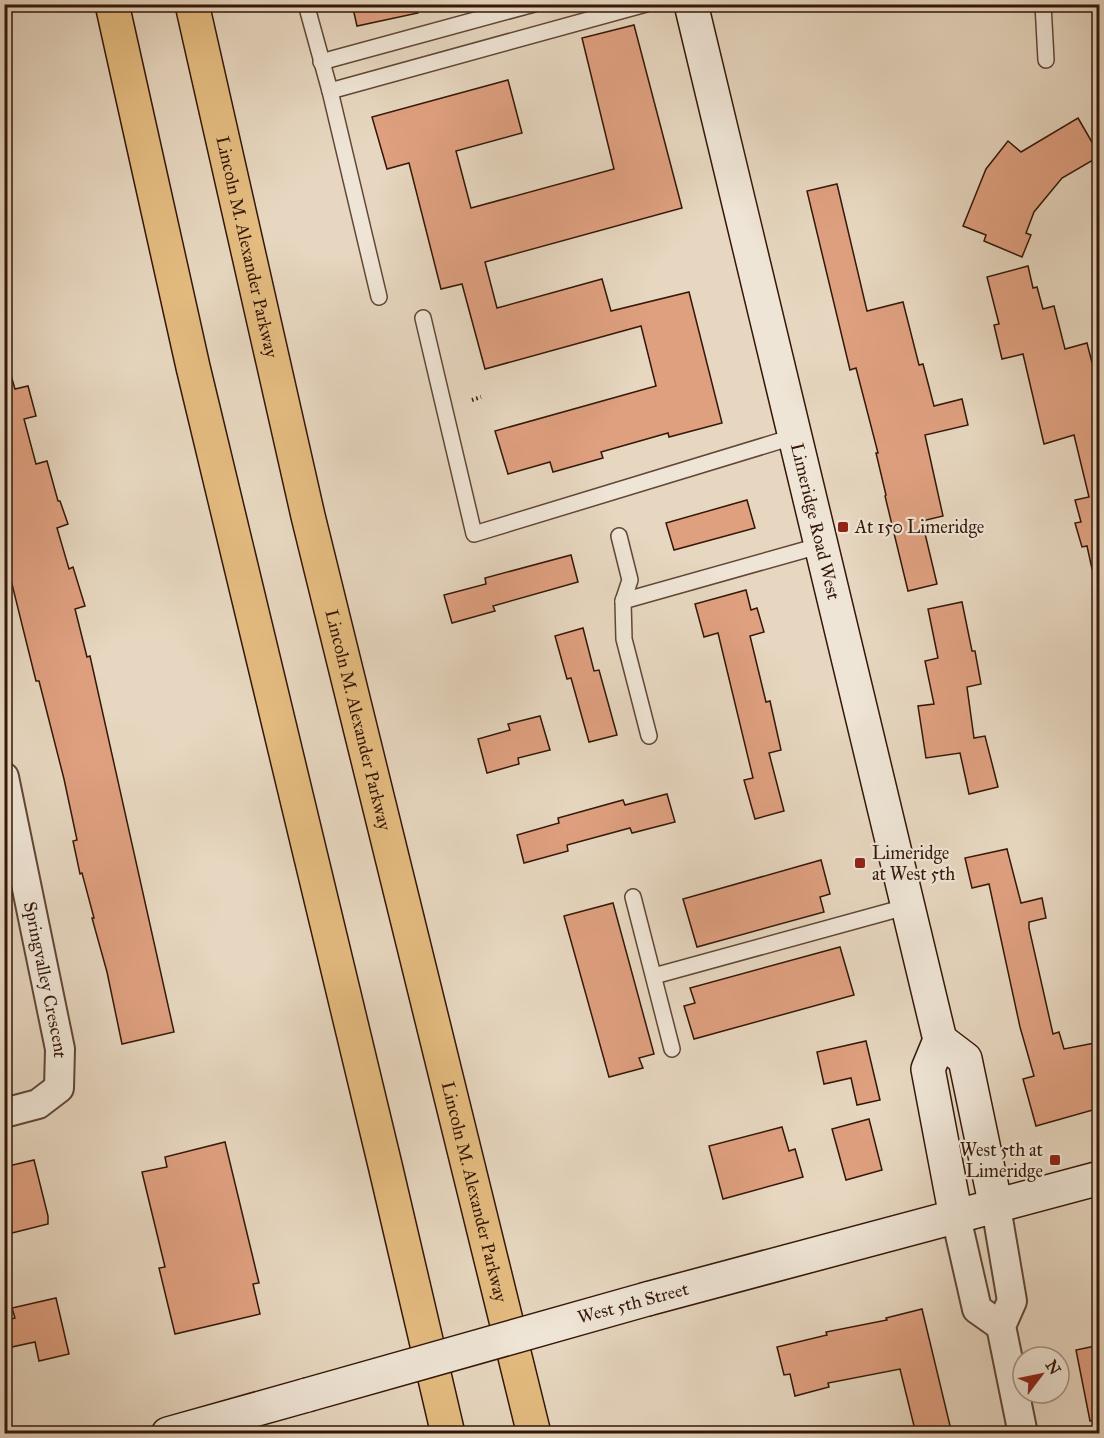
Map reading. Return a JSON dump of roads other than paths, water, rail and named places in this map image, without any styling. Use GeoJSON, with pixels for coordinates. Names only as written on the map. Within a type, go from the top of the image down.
{"type":"FeatureCollection","features":[{"type":"Feature","properties":{"kind":"highway"},"geometry":{"type":"LineString","coordinates":[[112,4],[193,368],[386,1165],[448,1434]]}},
{"type":"Feature","properties":{"kind":"highway","name":"Lincoln M. Alexander Parkway"},"geometry":{"type":"LineString","coordinates":[[192,4],[308,516],[534,1425]]}},
{"type":"Feature","properties":{"kind":"street","name":"Limeridge Road West"},"geometry":{"type":"LineString","coordinates":[[691,4],[940,1040]]}},
{"type":"Feature","properties":{"kind":"street","name":"Springvalley Crescent"},"geometry":{"type":"LineString","coordinates":[[4,1113],[38,1104],[59,1088],[60,1049],[6,790]]}},
{"type":"Feature","properties":{"kind":"street"},"geometry":{"type":"LineString","coordinates":[[1001,1326],[977,1309],[956,1217],[928,1069],[940,1040],[965,1059],[996,1207],[1012,1301],[1001,1326],[1023,1434]]}},
{"type":"Feature","properties":{"kind":"street","name":"West 5th Street"},"geometry":{"type":"LineString","coordinates":[[168,1434],[647,1299],[1100,1178]]}},
{"type":"Feature","properties":{"kind":"lane"},"geometry":{"type":"LineString","coordinates":[[306,4],[330,91],[379,297]]}},
{"type":"Feature","properties":{"kind":"lane"},"geometry":{"type":"LineString","coordinates":[[330,91],[646,4]]}},
{"type":"Feature","properties":{"kind":"lane"},"geometry":{"type":"LineString","coordinates":[[1043,4],[1046,60]]}},
{"type":"Feature","properties":{"kind":"lane"},"geometry":{"type":"LineString","coordinates":[[321,62],[528,5]]}},
{"type":"Feature","properties":{"kind":"lane"},"geometry":{"type":"LineString","coordinates":[[423,318],[474,534],[796,436]]}},
{"type":"Feature","properties":{"kind":"lane"},"geometry":{"type":"LineString","coordinates":[[619,536],[630,580],[623,601],[624,639],[649,736]]}},
{"type":"Feature","properties":{"kind":"lane"},"geometry":{"type":"LineString","coordinates":[[623,601],[822,545]]}},
{"type":"Feature","properties":{"kind":"lane"},"geometry":{"type":"LineString","coordinates":[[633,897],[672,1049]]}},
{"type":"Feature","properties":{"kind":"lane"},"geometry":{"type":"LineString","coordinates":[[654,976],[909,906]]}},
{"type":"Feature","properties":{"kind":"place","name":"At 150 Limeridge"},"geometry":{"type":"Point","coordinates":[843,527]}},
{"type":"Feature","properties":{"kind":"place","name":"Limeridge at West 5th"},"geometry":{"type":"Point","coordinates":[860,863]}},
{"type":"Feature","properties":{"kind":"place","name":"West 5th at Limeridge"},"geometry":{"type":"Point","coordinates":[1055,1160]}}]}
